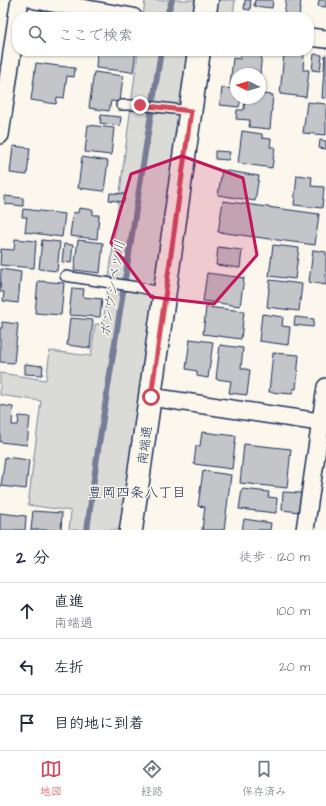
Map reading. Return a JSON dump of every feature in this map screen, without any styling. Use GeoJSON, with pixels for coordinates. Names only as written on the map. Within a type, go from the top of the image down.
{"type":"FeatureCollection","features":[{"type":"Feature","properties":{"kind":"main road"},"geometry":{"type":"LineString","coordinates":[[205,12],[207,0]]}},
{"type":"Feature","properties":{"kind":"main road","name":"南端通"},"geometry":{"type":"LineString","coordinates":[[131,530],[165,293],[180,109],[197,56]]}},
{"type":"Feature","properties":{"kind":"street"},"geometry":{"type":"LineString","coordinates":[[18,12],[20,0]]}},
{"type":"Feature","properties":{"kind":"street"},"geometry":{"type":"LineString","coordinates":[[35,0],[104,12]]}},
{"type":"Feature","properties":{"kind":"street"},"geometry":{"type":"LineString","coordinates":[[314,38],[326,40]]}},
{"type":"Feature","properties":{"kind":"street"},"geometry":{"type":"LineString","coordinates":[[0,135],[12,52]]}},
{"type":"Feature","properties":{"kind":"street"},"geometry":{"type":"LineString","coordinates":[[305,530],[323,423],[326,387]]}},
{"type":"Feature","properties":{"kind":"street"},"geometry":{"type":"LineString","coordinates":[[151,397],[323,423]]}},
{"type":"Feature","properties":{"kind":"lane"},"geometry":{"type":"LineString","coordinates":[[121,105],[140,105],[180,109]]}},
{"type":"Feature","properties":{"kind":"lane"},"geometry":{"type":"LineString","coordinates":[[65,276],[137,287],[165,293]]}},
{"type":"Feature","properties":{"kind":"highlighted area"},"geometry":{"type":"Polygon","coordinates":[[[182,156],[243,178],[257,255],[214,304],[151,297],[111,243],[131,174],[182,156]]]}},
{"type":"Feature","properties":{"kind":"shaded area"},"geometry":{"type":"Polygon","coordinates":[[[145,0],[235,0],[234,12],[144,12],[145,0]]]}},
{"type":"Feature","properties":{"kind":"shaded area"},"geometry":{"type":"Polygon","coordinates":[[[137,56],[198,56],[131,530],[69,530],[71,511],[28,505],[41,401],[0,395],[0,373],[46,380],[50,351],[91,356],[95,324],[103,324],[137,56]]]}},
{"type":"Feature","properties":{"kind":"building"},"geometry":{"type":"Polygon","coordinates":[[[245,0],[251,0],[250,10],[244,9],[245,0]]]}},
{"type":"Feature","properties":{"kind":"building"},"geometry":{"type":"Polygon","coordinates":[[[255,0],[273,0],[272,8],[254,6],[255,0]]]}},
{"type":"Feature","properties":{"kind":"building"},"geometry":{"type":"Polygon","coordinates":[[[286,0],[301,0],[300,12],[284,12],[286,0]]]}},
{"type":"Feature","properties":{"kind":"building"},"geometry":{"type":"Polygon","coordinates":[[[319,0],[326,0],[326,7],[318,6],[319,0]]]}},
{"type":"Feature","properties":{"kind":"building"},"geometry":{"type":"Polygon","coordinates":[[[314,54],[322,55],[320,71],[312,70],[314,54]]]}},
{"type":"Feature","properties":{"kind":"building"},"geometry":{"type":"Polygon","coordinates":[[[325,55],[326,98],[322,98],[325,55]]]}},
{"type":"Feature","properties":{"kind":"building"},"geometry":{"type":"Polygon","coordinates":[[[97,56],[135,56],[133,72],[96,68],[97,56]]]}},
{"type":"Feature","properties":{"kind":"building"},"geometry":{"type":"Polygon","coordinates":[[[240,56],[262,56],[261,68],[232,68],[233,58],[240,59],[240,56]]]}},
{"type":"Feature","properties":{"kind":"building"},"geometry":{"type":"Polygon","coordinates":[[[284,56],[304,56],[303,70],[309,70],[306,97],[280,94],[284,56]]]}},
{"type":"Feature","properties":{"kind":"building"},"geometry":{"type":"Polygon","coordinates":[[[36,63],[75,68],[74,77],[67,76],[64,98],[57,97],[56,104],[31,100],[36,63]]]}},
{"type":"Feature","properties":{"kind":"building"},"geometry":{"type":"Polygon","coordinates":[[[94,72],[123,76],[120,102],[111,101],[109,111],[89,108],[94,72]]]}},
{"type":"Feature","properties":{"kind":"building"},"geometry":{"type":"Polygon","coordinates":[[[222,88],[230,89],[230,104],[240,104],[239,107],[220,105],[222,88]]]}},
{"type":"Feature","properties":{"kind":"building"},"geometry":{"type":"Polygon","coordinates":[[[266,94],[273,95],[270,129],[249,127],[250,120],[236,119],[237,110],[244,110],[244,104],[266,104],[266,94]]]}},
{"type":"Feature","properties":{"kind":"building"},"geometry":{"type":"Polygon","coordinates":[[[307,102],[326,104],[326,135],[303,133],[307,102]]]}},
{"type":"Feature","properties":{"kind":"building"},"geometry":{"type":"Polygon","coordinates":[[[101,115],[121,117],[120,126],[100,123],[101,115]]]}},
{"type":"Feature","properties":{"kind":"building"},"geometry":{"type":"Polygon","coordinates":[[[88,125],[114,128],[111,155],[85,152],[88,125]]]}},
{"type":"Feature","properties":{"kind":"building"},"geometry":{"type":"Polygon","coordinates":[[[242,131],[262,134],[262,138],[271,139],[270,147],[275,147],[272,168],[238,163],[242,131]]]}},
{"type":"Feature","properties":{"kind":"building"},"geometry":{"type":"Polygon","coordinates":[[[320,140],[326,141],[326,149],[319,148],[320,140]]]}},
{"type":"Feature","properties":{"kind":"building"},"geometry":{"type":"Polygon","coordinates":[[[13,146],[30,148],[27,175],[10,173],[13,146]]]}},
{"type":"Feature","properties":{"kind":"building"},"geometry":{"type":"Polygon","coordinates":[[[215,151],[230,152],[228,160],[215,159],[215,151]]]}},
{"type":"Feature","properties":{"kind":"building"},"geometry":{"type":"Polygon","coordinates":[[[82,157],[108,161],[104,191],[78,188],[82,157]]]}},
{"type":"Feature","properties":{"kind":"building"},"geometry":{"type":"Polygon","coordinates":[[[222,170],[259,176],[255,201],[218,195],[222,170]]]}},
{"type":"Feature","properties":{"kind":"building"},"geometry":{"type":"Polygon","coordinates":[[[297,175],[312,177],[311,186],[324,187],[322,208],[294,205],[297,175]]]}},
{"type":"Feature","properties":{"kind":"building"},"geometry":{"type":"Polygon","coordinates":[[[110,193],[125,194],[124,202],[109,200],[110,193]]]}},
{"type":"Feature","properties":{"kind":"building"},"geometry":{"type":"Polygon","coordinates":[[[5,196],[23,198],[23,206],[5,204],[5,196]]]}},
{"type":"Feature","properties":{"kind":"building"},"geometry":{"type":"Polygon","coordinates":[[[223,201],[319,214],[315,245],[218,232],[223,201]]]}},
{"type":"Feature","properties":{"kind":"building"},"geometry":{"type":"Polygon","coordinates":[[[79,208],[93,210],[93,215],[99,215],[97,239],[70,236],[73,212],[78,213],[79,208]]]}},
{"type":"Feature","properties":{"kind":"building"},"geometry":{"type":"Polygon","coordinates":[[[23,209],[65,214],[62,237],[25,232],[27,217],[22,217],[23,209]]]}},
{"type":"Feature","properties":{"kind":"building"},"geometry":{"type":"Polygon","coordinates":[[[15,239],[36,241],[34,268],[0,265],[1,249],[14,250],[15,239]]]}},
{"type":"Feature","properties":{"kind":"building"},"geometry":{"type":"Polygon","coordinates":[[[42,240],[60,242],[57,271],[39,269],[42,240]]]}},
{"type":"Feature","properties":{"kind":"building"},"geometry":{"type":"Polygon","coordinates":[[[78,240],[103,243],[100,273],[74,270],[78,240]]]}},
{"type":"Feature","properties":{"kind":"building"},"geometry":{"type":"Polygon","coordinates":[[[64,244],[73,245],[71,263],[62,262],[64,244]]]}},
{"type":"Feature","properties":{"kind":"building"},"geometry":{"type":"Polygon","coordinates":[[[273,245],[299,248],[295,279],[269,276],[273,245]]]}},
{"type":"Feature","properties":{"kind":"building"},"geometry":{"type":"Polygon","coordinates":[[[218,247],[242,250],[240,268],[216,265],[218,247]]]}},
{"type":"Feature","properties":{"kind":"building"},"geometry":{"type":"Polygon","coordinates":[[[313,250],[326,252],[326,285],[309,282],[313,250]]]}},
{"type":"Feature","properties":{"kind":"building"},"geometry":{"type":"Polygon","coordinates":[[[1,269],[21,272],[18,303],[3,301],[4,292],[0,292],[1,269]]]}},
{"type":"Feature","properties":{"kind":"building"},"geometry":{"type":"Polygon","coordinates":[[[207,273],[244,278],[240,306],[203,301],[207,273]]]}},
{"type":"Feature","properties":{"kind":"building"},"geometry":{"type":"Polygon","coordinates":[[[270,280],[302,284],[299,311],[267,307],[270,280]]]}},
{"type":"Feature","properties":{"kind":"building"},"geometry":{"type":"Polygon","coordinates":[[[38,281],[64,283],[61,315],[35,313],[38,281]]]}},
{"type":"Feature","properties":{"kind":"building"},"geometry":{"type":"Polygon","coordinates":[[[72,288],[84,289],[83,297],[102,299],[100,317],[69,315],[72,288]]]}},
{"type":"Feature","properties":{"kind":"building"},"geometry":{"type":"Polygon","coordinates":[[[206,307],[244,311],[241,339],[203,334],[206,307]]]}},
{"type":"Feature","properties":{"kind":"building"},"geometry":{"type":"Polygon","coordinates":[[[262,314],[283,317],[282,326],[290,327],[288,345],[259,341],[262,314]]]}},
{"type":"Feature","properties":{"kind":"building"},"geometry":{"type":"Polygon","coordinates":[[[295,317],[314,319],[313,327],[294,325],[295,317]]]}},
{"type":"Feature","properties":{"kind":"building"},"geometry":{"type":"Polygon","coordinates":[[[70,318],[93,320],[90,348],[67,345],[70,318]]]}},
{"type":"Feature","properties":{"kind":"building"},"geometry":{"type":"Polygon","coordinates":[[[2,322],[18,324],[14,363],[0,362],[0,328],[2,328],[2,322]]]}},
{"type":"Feature","properties":{"kind":"building"},"geometry":{"type":"Polygon","coordinates":[[[190,339],[213,342],[208,378],[197,376],[197,371],[186,369],[190,339]]]}},
{"type":"Feature","properties":{"kind":"building"},"geometry":{"type":"Polygon","coordinates":[[[220,345],[243,348],[241,368],[250,370],[247,395],[229,393],[231,381],[216,379],[220,345]]]}},
{"type":"Feature","properties":{"kind":"building"},"geometry":{"type":"Polygon","coordinates":[[[273,353],[299,355],[296,389],[293,389],[292,394],[269,392],[273,353]]]}},
{"type":"Feature","properties":{"kind":"building"},"geometry":{"type":"Polygon","coordinates":[[[25,364],[43,366],[42,375],[25,374],[25,364]]]}},
{"type":"Feature","properties":{"kind":"building"},"geometry":{"type":"Polygon","coordinates":[[[0,405],[13,407],[12,425],[18,425],[19,416],[30,417],[27,445],[0,442],[0,405]]]}},
{"type":"Feature","properties":{"kind":"building"},"geometry":{"type":"Polygon","coordinates":[[[202,432],[236,436],[232,469],[194,464],[196,446],[200,446],[202,432]]]}},
{"type":"Feature","properties":{"kind":"building"},"geometry":{"type":"Polygon","coordinates":[[[244,444],[291,449],[287,488],[240,483],[244,444]]]}},
{"type":"Feature","properties":{"kind":"building"},"geometry":{"type":"Polygon","coordinates":[[[5,457],[29,460],[26,489],[1,486],[5,457]]]}},
{"type":"Feature","properties":{"kind":"building"},"geometry":{"type":"Polygon","coordinates":[[[203,471],[231,475],[224,530],[202,530],[205,507],[198,506],[203,471]]]}},
{"type":"Feature","properties":{"kind":"building"},"geometry":{"type":"Polygon","coordinates":[[[242,489],[269,492],[268,497],[277,498],[276,513],[239,509],[242,489]]]}},
{"type":"Feature","properties":{"kind":"building"},"geometry":{"type":"Polygon","coordinates":[[[283,492],[301,493],[299,512],[282,510],[283,492]]]}},
{"type":"Feature","properties":{"kind":"building"},"geometry":{"type":"Polygon","coordinates":[[[33,511],[62,513],[61,530],[31,530],[33,511]]]}},
{"type":"Feature","properties":{"kind":"building"},"geometry":{"type":"Polygon","coordinates":[[[0,513],[26,516],[25,530],[0,530],[0,513]]]}},
{"type":"Feature","properties":{"kind":"building"},"geometry":{"type":"Polygon","coordinates":[[[244,519],[271,523],[270,530],[242,530],[244,519]]]}},
{"type":"Feature","properties":{"kind":"waterway","name":"ポンウシベツ川"},"geometry":{"type":"LineString","coordinates":[[168,12],[172,0]]}},
{"type":"Feature","properties":{"kind":"waterway","name":"ポンウシベツ川"},"geometry":{"type":"LineString","coordinates":[[87,530],[98,450],[160,56]]}},
{"type":"Feature","properties":{"kind":"district","name":"豊岡四条八丁目"},"geometry":{"type":"Point","coordinates":[137,492]}},
{"type":"Feature","properties":{"kind":"route"},"geometry":{"type":"LineString","coordinates":[[140,105],[191,111],[151,397]]}}]}
